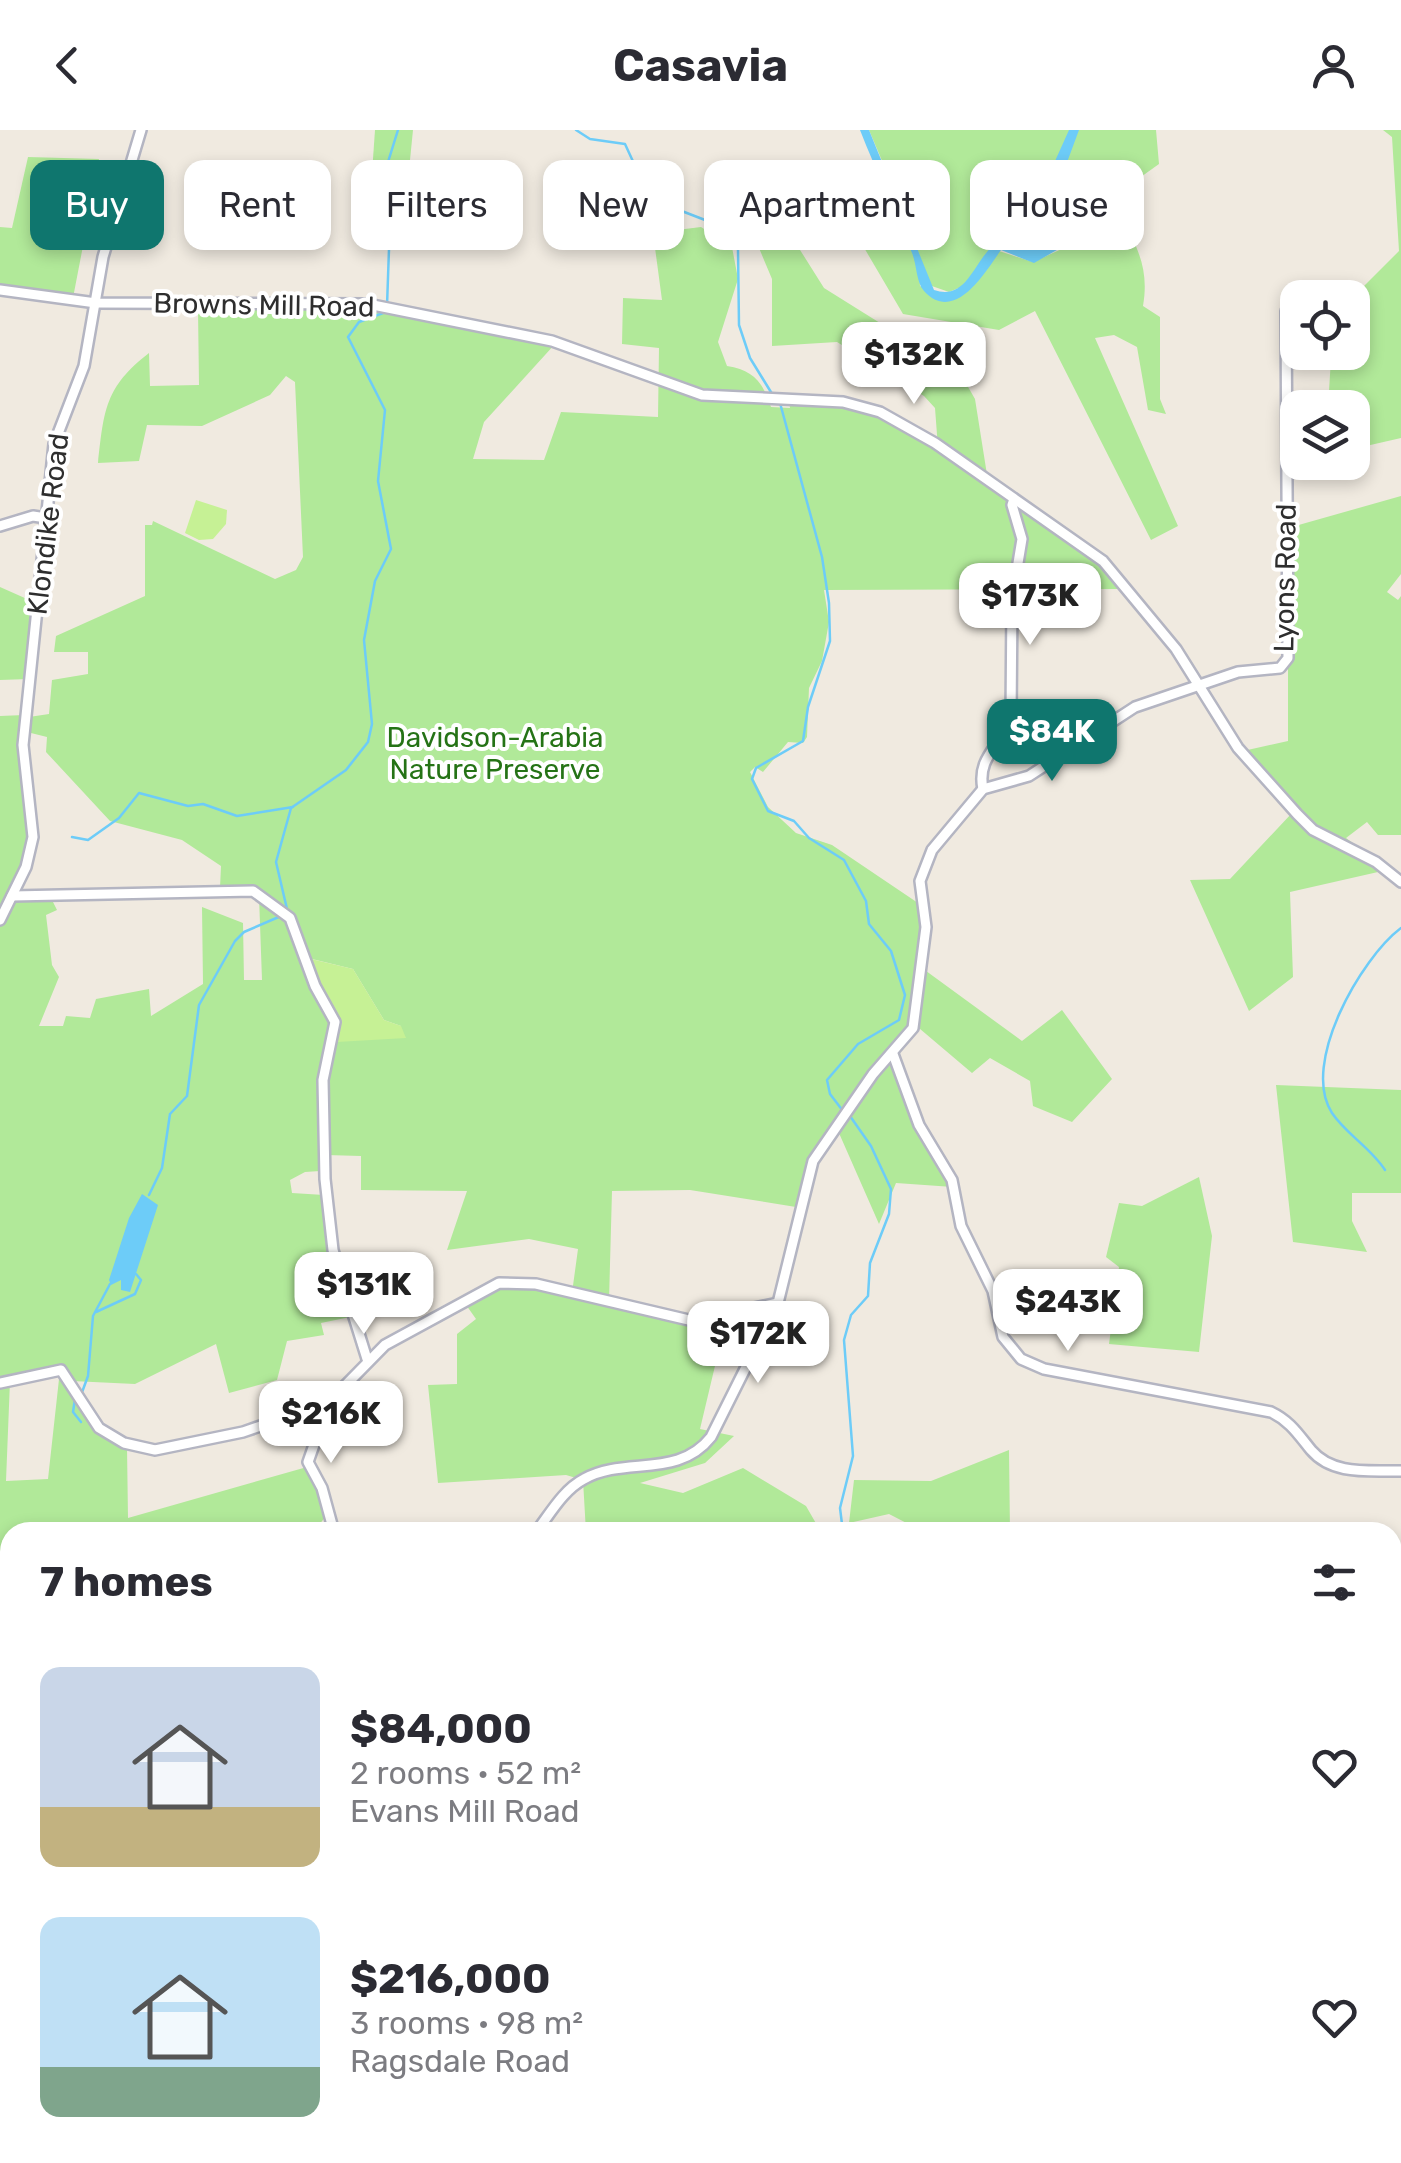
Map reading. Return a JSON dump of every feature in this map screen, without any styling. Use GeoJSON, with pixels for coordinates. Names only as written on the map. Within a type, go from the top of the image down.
{"type":"FeatureCollection","features":[{"type":"Feature","properties":{"kind":"main road","name":"Klondike Road"},"geometry":{"type":"LineString","coordinates":[[0,920],[34,837],[24,744],[54,442],[84,366],[104,256],[141,130]]}},
{"type":"Feature","properties":{"kind":"main road","name":"Browns Mill Road"},"geometry":{"type":"LineString","coordinates":[[0,290],[96,303],[368,304],[552,342],[694,393],[843,402],[880,412],[910,426],[1104,562],[1203,687],[1238,748],[1305,823],[1376,862],[1401,882]]}},
{"type":"Feature","properties":{"kind":"main road","name":"Lyons Road"},"geometry":{"type":"LineString","coordinates":[[1203,687],[1238,672],[1283,666],[1288,646],[1286,370]]}},
{"type":"Feature","properties":{"kind":"main road"},"geometry":{"type":"LineString","coordinates":[[984,790],[988,751],[1006,732],[1012,717],[1012,599],[1022,539],[1012,505],[1014,499]]}},
{"type":"Feature","properties":{"kind":"main road"},"geometry":{"type":"LineString","coordinates":[[0,526],[20,518],[46,518]]}},
{"type":"Feature","properties":{"kind":"main road"},"geometry":{"type":"LineString","coordinates":[[545,1522],[582,1480],[666,1465],[704,1445],[778,1303],[810,1170],[844,1113],[911,1033],[926,927],[921,874],[932,850],[984,790],[1030,776],[1135,707],[1203,687]]}},
{"type":"Feature","properties":{"kind":"main road"},"geometry":{"type":"LineString","coordinates":[[12,896],[253,891],[290,918],[315,986],[335,1022],[324,1080],[330,1232],[367,1359]]}},
{"type":"Feature","properties":{"kind":"main road"},"geometry":{"type":"LineString","coordinates":[[893,1054],[919,1125],[952,1180],[962,1226],[992,1291],[1003,1336],[1016,1355],[1044,1369],[1271,1412],[1290,1423],[1328,1464],[1356,1470],[1401,1471]]}},
{"type":"Feature","properties":{"kind":"main road"},"geometry":{"type":"LineString","coordinates":[[331,1522],[322,1488],[308,1462],[328,1402],[367,1359],[407,1330],[499,1283],[536,1284],[693,1321],[778,1303]]}},
{"type":"Feature","properties":{"kind":"main road"},"geometry":{"type":"LineString","coordinates":[[0,1383],[61,1370],[99,1428],[124,1443],[155,1450],[243,1432],[328,1402]]}},
{"type":"Feature","properties":{"kind":"green space"},"geometry":{"type":"Polygon","coordinates":[[[375,130],[413,130],[410,160],[373,160],[375,130]]]}},
{"type":"Feature","properties":{"kind":"green space"},"geometry":{"type":"Polygon","coordinates":[[[869,130],[1156,130],[1159,164],[1144,175],[1144,160],[970,160],[970,250],[997,250],[961,287],[949,292],[929,285],[918,253],[920,286],[950,299],[999,251],[1033,262],[1059,250],[1137,250],[1145,282],[1143,306],[1160,317],[1160,399],[1166,414],[1148,410],[1137,347],[1114,335],[1095,338],[1178,526],[1151,540],[1035,311],[999,330],[903,314],[865,250],[950,250],[950,160],[882,160],[869,130]]]}},
{"type":"Feature","properties":{"kind":"green space"},"geometry":{"type":"Polygon","coordinates":[[[1383,130],[1401,130],[1401,438],[1370,445],[1370,390],[1329,390],[1330,370],[1370,370],[1370,280],[1399,251],[1392,137],[1383,130]]]}},
{"type":"Feature","properties":{"kind":"green space"},"geometry":{"type":"Polygon","coordinates":[[[28,157],[99,159],[30,160],[30,250],[82,250],[72,303],[0,291],[0,227],[12,228],[28,157]]]}},
{"type":"Feature","properties":{"kind":"green space","name":"Davidson-Arabia Nature Preserve"},"geometry":{"type":"Polygon","coordinates":[[[701,227],[704,250],[733,250],[738,279],[718,342],[727,366],[756,379],[771,407],[790,408],[789,402],[833,405],[867,413],[938,448],[935,408],[924,396],[837,342],[772,346],[772,279],[760,250],[800,250],[824,288],[960,373],[975,399],[988,481],[1068,534],[1128,589],[824,590],[829,622],[822,661],[809,688],[807,737],[803,743],[788,742],[763,772],[755,767],[750,772],[768,807],[796,833],[832,845],[918,903],[922,968],[1022,1041],[1062,1010],[1112,1079],[1072,1122],[1033,1106],[1030,1081],[990,1058],[972,1073],[913,1023],[889,1053],[953,1187],[896,1183],[879,1224],[835,1124],[796,1207],[690,1190],[612,1191],[609,1301],[724,1328],[700,1429],[734,1436],[705,1463],[640,1483],[683,1493],[743,1468],[806,1506],[815,1522],[585,1522],[583,1480],[566,1475],[438,1483],[428,1385],[457,1384],[457,1334],[476,1319],[464,1302],[498,1282],[572,1293],[578,1249],[529,1239],[447,1250],[467,1191],[361,1190],[361,1156],[326,1155],[320,1171],[305,1172],[290,1180],[292,1193],[324,1195],[350,1317],[321,1323],[324,1335],[287,1341],[277,1380],[229,1393],[216,1344],[135,1384],[72,1381],[96,1426],[127,1447],[128,1518],[307,1467],[327,1515],[321,1522],[0,1522],[0,716],[24,715],[31,846],[9,907],[16,900],[51,898],[57,910],[46,915],[52,965],[59,977],[39,1026],[63,1026],[66,1016],[90,1018],[96,999],[149,989],[151,1016],[203,984],[202,907],[243,923],[244,980],[262,980],[259,896],[220,888],[221,866],[182,840],[110,821],[46,752],[47,737],[31,733],[29,717],[49,714],[52,680],[88,674],[88,652],[54,652],[56,636],[145,596],[145,525],[152,525],[153,521],[275,579],[296,570],[303,557],[295,382],[286,376],[270,395],[202,426],[147,425],[139,461],[98,463],[105,414],[115,389],[149,353],[150,386],[199,385],[198,310],[383,307],[555,344],[484,422],[473,459],[544,460],[561,412],[658,417],[659,348],[622,344],[623,298],[662,300],[655,250],[684,250],[684,229],[701,227]],[[308,958],[333,1014],[401,1026],[384,1020],[353,969],[308,958]],[[60,1370],[10,1381],[6,1481],[48,1479],[60,1370]]]}},
{"type":"Feature","properties":{"kind":"green space"},"geometry":{"type":"Polygon","coordinates":[[[1401,496],[1401,574],[1387,592],[1398,600],[1401,596],[1401,835],[1378,835],[1367,822],[1346,838],[1378,862],[1378,872],[1290,892],[1293,977],[1249,1011],[1190,880],[1230,879],[1292,813],[1243,751],[1288,741],[1288,528],[1401,496]]]}},
{"type":"Feature","properties":{"kind":"green space"},"geometry":{"type":"Polygon","coordinates":[[[196,500],[227,510],[226,524],[213,539],[199,540],[185,533],[196,500]]]}},
{"type":"Feature","properties":{"kind":"green space"},"geometry":{"type":"Polygon","coordinates":[[[0,587],[36,603],[29,679],[0,680],[0,587]]]}},
{"type":"Feature","properties":{"kind":"green space"},"geometry":{"type":"Polygon","coordinates":[[[307,958],[353,969],[384,1020],[401,1026],[406,1038],[337,1042],[336,1024],[307,958]]]}},
{"type":"Feature","properties":{"kind":"green space"},"geometry":{"type":"Polygon","coordinates":[[[1276,1085],[1401,1090],[1401,1193],[1352,1193],[1352,1221],[1367,1252],[1293,1242],[1276,1085]]]}},
{"type":"Feature","properties":{"kind":"green space"},"geometry":{"type":"Polygon","coordinates":[[[1199,1177],[1212,1236],[1199,1352],[1109,1344],[1119,1267],[1106,1257],[1119,1203],[1142,1206],[1199,1177]]]}},
{"type":"Feature","properties":{"kind":"green space"},"geometry":{"type":"Polygon","coordinates":[[[1009,1450],[1010,1522],[905,1522],[889,1514],[849,1522],[854,1480],[931,1481],[1009,1450]]]}},
{"type":"Feature","properties":{"kind":"water"},"geometry":{"type":"Polygon","coordinates":[[[860,130],[869,130],[881,160],[873,160],[860,130]]]}},
{"type":"Feature","properties":{"kind":"water"},"geometry":{"type":"Polygon","coordinates":[[[1069,130],[1079,130],[1068,160],[1056,160],[1069,130]]]}},
{"type":"Feature","properties":{"kind":"water"},"geometry":{"type":"Polygon","coordinates":[[[911,250],[918,250],[934,290],[945,292],[962,285],[989,250],[1001,250],[968,291],[947,302],[924,291],[911,250]]]}},
{"type":"Feature","properties":{"kind":"water"},"geometry":{"type":"Polygon","coordinates":[[[1001,250],[1057,250],[1034,263],[1001,250]]]}},
{"type":"Feature","properties":{"kind":"water"},"geometry":{"type":"Polygon","coordinates":[[[142,1194],[158,1205],[130,1292],[121,1290],[121,1280],[111,1285],[109,1280],[129,1218],[142,1194]]]}},
{"type":"Feature","properties":{"kind":"waterway"},"geometry":{"type":"LineString","coordinates":[[387,306],[389,249],[379,191],[398,130]]}},
{"type":"Feature","properties":{"kind":"waterway"},"geometry":{"type":"LineString","coordinates":[[576,130],[590,139],[625,144],[642,181],[664,194],[674,208],[705,220],[738,249],[739,325],[750,358],[774,397]]}},
{"type":"Feature","properties":{"kind":"waterway"},"geometry":{"type":"LineString","coordinates":[[287,909],[276,862],[291,808],[346,770],[368,742],[372,724],[364,640],[375,581],[391,549],[378,481],[385,410],[348,337],[359,322],[383,313]]}},
{"type":"Feature","properties":{"kind":"waterway"},"geometry":{"type":"LineString","coordinates":[[780,403],[822,557],[830,641],[808,707],[803,741],[756,768],[752,779],[768,811],[794,821],[809,838],[844,860],[866,901],[869,924],[891,951],[905,995],[899,1020],[858,1044],[827,1080],[830,1094],[843,1111]]}},
{"type":"Feature","properties":{"kind":"waterway"},"geometry":{"type":"LineString","coordinates":[[72,837],[88,840],[119,818],[139,793],[188,806],[203,804],[237,816],[293,807]]}},
{"type":"Feature","properties":{"kind":"waterway"},"geometry":{"type":"LineString","coordinates":[[149,1195],[162,1168],[170,1114],[187,1096],[199,1005],[235,941],[244,932],[281,916]]}},
{"type":"Feature","properties":{"kind":"waterway"},"geometry":{"type":"LineString","coordinates":[[1385,1170],[1332,1113],[1324,1092],[1324,1068],[1329,1041],[1353,987],[1401,928]]}},
{"type":"Feature","properties":{"kind":"waterway"},"geometry":{"type":"LineString","coordinates":[[842,1522],[840,1508],[853,1456],[844,1340],[851,1315],[868,1296],[870,1263],[889,1214],[891,1189],[871,1146],[850,1116]]}},
{"type":"Feature","properties":{"kind":"waterway"},"geometry":{"type":"LineString","coordinates":[[96,1312],[135,1294],[141,1280],[136,1274]]}},
{"type":"Feature","properties":{"kind":"waterway"},"geometry":{"type":"LineString","coordinates":[[81,1395],[88,1376],[93,1316],[110,1284]]}},
{"type":"Feature","properties":{"kind":"waterway"},"geometry":{"type":"LineString","coordinates":[[75,1399],[73,1412],[81,1422]]}}]}
